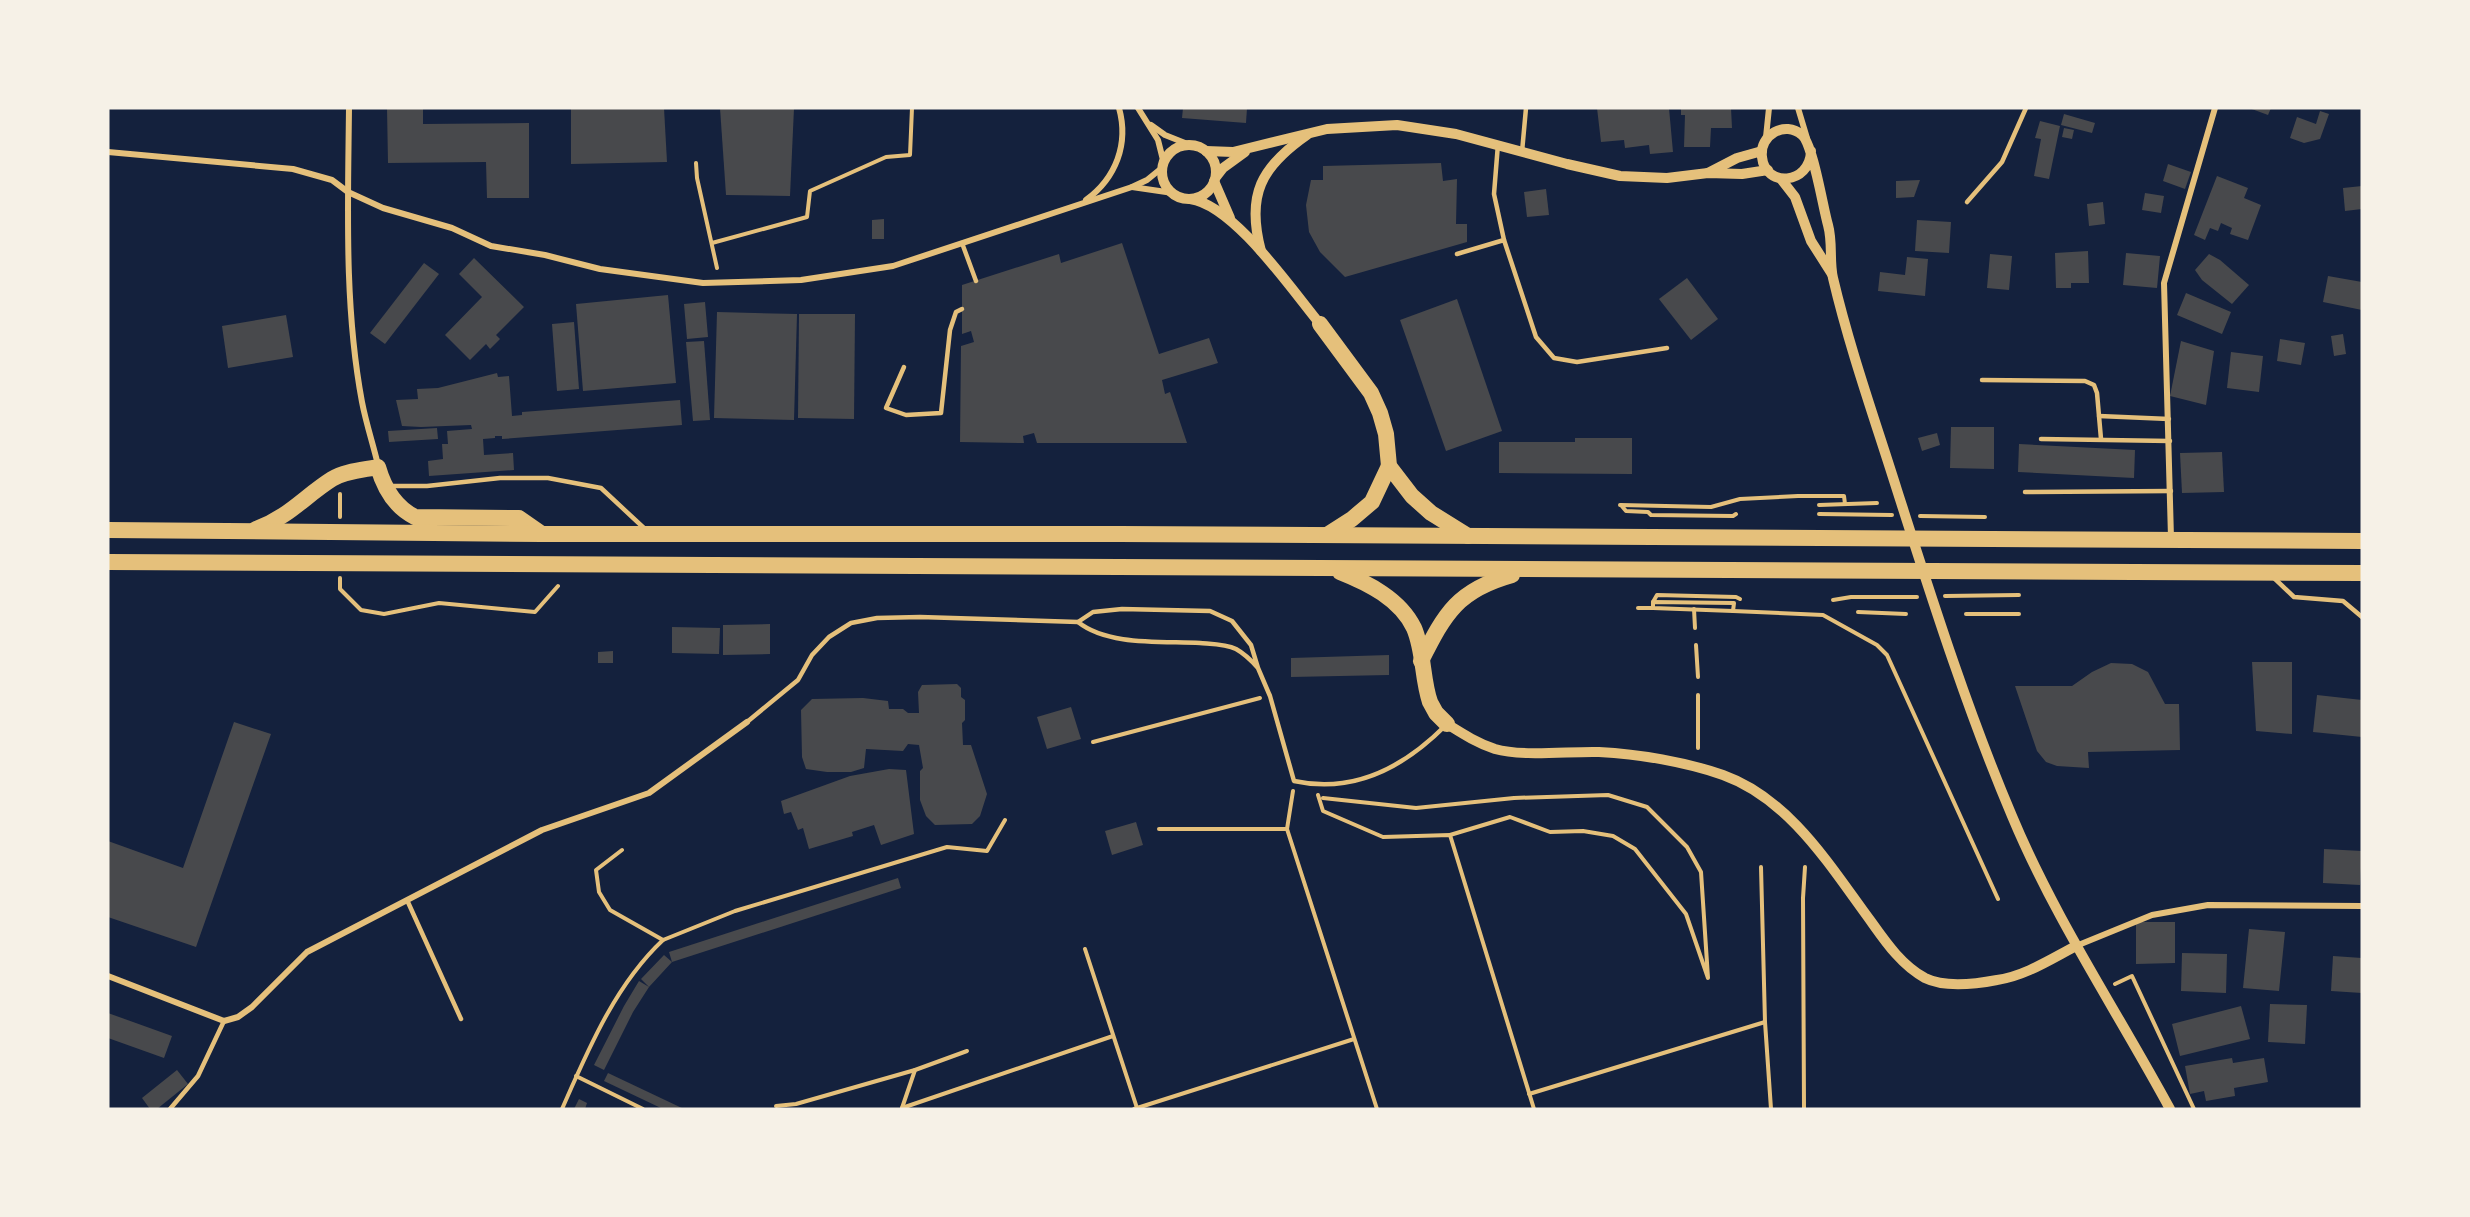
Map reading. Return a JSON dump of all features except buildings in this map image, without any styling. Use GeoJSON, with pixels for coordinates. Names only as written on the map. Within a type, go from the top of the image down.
{"type":"FeatureCollection","features":[{"type":"Feature","properties":{"kind":"highway"},"geometry":{"type":"LineString","coordinates":[[1320,324],[1371,393],[1386,434],[1389,466],[1372,502],[1352,519],[1326,535]]}},
{"type":"Feature","properties":{"kind":"highway"},"geometry":{"type":"LineString","coordinates":[[1389,466],[1412,496],[1431,513],[1469,536]]}},
{"type":"Feature","properties":{"kind":"highway"},"geometry":{"type":"LineString","coordinates":[[249,531],[277,519],[332,479],[378,467],[384,486],[401,507],[415,517],[519,518],[542,534]]}},
{"type":"Feature","properties":{"kind":"highway"},"geometry":{"type":"LineString","coordinates":[[108,530],[542,534],[1326,535],[2362,541]]}},
{"type":"Feature","properties":{"kind":"highway"},"geometry":{"type":"LineString","coordinates":[[108,562],[2362,573]]}},
{"type":"Feature","properties":{"kind":"highway"},"geometry":{"type":"LineString","coordinates":[[1331,568],[1367,583],[1395,603],[1414,628],[1430,702],[1436,713],[1447,724]]}},
{"type":"Feature","properties":{"kind":"highway"},"geometry":{"type":"LineString","coordinates":[[1421,661],[1439,625],[1460,600],[1486,582],[1532,570]]}},
{"type":"Feature","properties":{"kind":"street"},"geometry":{"type":"LineString","coordinates":[[348,108],[348,192],[355,343],[362,402],[378,467]]}},
{"type":"Feature","properties":{"kind":"street"},"geometry":{"type":"LineString","coordinates":[[1079,205],[1100,187],[1119,156],[1123,135],[1119,108]]}},
{"type":"Feature","properties":{"kind":"street"},"geometry":{"type":"LineString","coordinates":[[1138,108],[1150,125],[1162,151],[1164,180],[1173,193]]}},
{"type":"Feature","properties":{"kind":"street"},"geometry":{"type":"LineString","coordinates":[[1769,108],[1762,161],[1768,170],[1781,178],[1795,197],[1811,241],[1832,275],[1920,563],[2012,817],[2051,903],[2141,1055],[2170,1109]]}},
{"type":"Feature","properties":{"kind":"street"},"geometry":{"type":"LineString","coordinates":[[1798,108],[1810,147],[1831,236],[1832,275]]}},
{"type":"Feature","properties":{"kind":"street"},"geometry":{"type":"LineString","coordinates":[[2171,539],[2164,283],[2215,108]]}},
{"type":"Feature","properties":{"kind":"street"},"geometry":{"type":"LineString","coordinates":[[1150,125],[1165,135],[1206,151],[1220,153],[1248,150],[1313,131],[1349,126],[1397,125],[1456,134],[1620,176],[1667,178],[1708,173],[1742,174],[1768,170]]}},
{"type":"Feature","properties":{"kind":"street"},"geometry":{"type":"LineString","coordinates":[[1708,173],[1763,146],[1778,130],[1788,129],[1802,134],[1810,147],[1808,166],[1802,173],[1792,178],[1781,178]]}},
{"type":"Feature","properties":{"kind":"street"},"geometry":{"type":"LineString","coordinates":[[1262,254],[1255,216],[1258,189],[1266,173],[1278,159],[1313,131]]}},
{"type":"Feature","properties":{"kind":"street"},"geometry":{"type":"LineString","coordinates":[[108,152],[293,169],[332,180],[348,192],[383,208],[452,228],[491,246],[546,255],[600,269],[703,283],[801,280],[844,276],[893,266],[1132,187],[1147,180],[1164,165],[1174,150],[1190,145]]}},
{"type":"Feature","properties":{"kind":"street"},"geometry":{"type":"LineString","coordinates":[[1190,199],[1206,192],[1223,168],[1248,150]]}},
{"type":"Feature","properties":{"kind":"street"},"geometry":{"type":"LineString","coordinates":[[1206,151],[1215,163],[1215,179],[1230,218]]}},
{"type":"Feature","properties":{"kind":"street"},"geometry":{"type":"LineString","coordinates":[[1132,187],[1202,200],[1230,218],[1320,324]]}},
{"type":"Feature","properties":{"kind":"street"},"geometry":{"type":"LineString","coordinates":[[108,976],[224,1021],[238,1017],[307,952],[542,830],[649,793],[747,722]]}},
{"type":"Feature","properties":{"kind":"street"},"geometry":{"type":"LineString","coordinates":[[1447,724],[1473,741],[1498,750],[1542,753],[1601,752],[1650,757],[1724,776],[1756,792],[1787,814],[1897,956],[1926,979],[1953,984],[1998,980],[2031,969],[2076,946],[2152,915],[2208,905],[2362,906]]}},
{"type":"Feature","properties":{"kind":"lane"},"geometry":{"type":"LineString","coordinates":[[1522,152],[1526,108]]}},
{"type":"Feature","properties":{"kind":"lane"},"geometry":{"type":"LineString","coordinates":[[1967,202],[2002,162],[2026,108]]}},
{"type":"Feature","properties":{"kind":"lane"},"geometry":{"type":"LineString","coordinates":[[1498,144],[1494,194],[1504,240],[1536,337],[1554,358],[1577,362],[1666,348]]}},
{"type":"Feature","properties":{"kind":"lane"},"geometry":{"type":"LineString","coordinates":[[1457,254],[1504,240]]}},
{"type":"Feature","properties":{"kind":"lane"},"geometry":{"type":"LineString","coordinates":[[962,243],[976,281]]}},
{"type":"Feature","properties":{"kind":"lane"},"geometry":{"type":"LineString","coordinates":[[904,367],[886,408],[906,415],[941,413],[950,330],[956,312],[962,309]]}},
{"type":"Feature","properties":{"kind":"lane"},"geometry":{"type":"LineString","coordinates":[[1982,380],[2085,381],[2094,385],[2100,416],[2101,439]]}},
{"type":"Feature","properties":{"kind":"lane"},"geometry":{"type":"LineString","coordinates":[[2100,416],[2169,419]]}},
{"type":"Feature","properties":{"kind":"lane"},"geometry":{"type":"LineString","coordinates":[[2041,439],[2169,441]]}},
{"type":"Feature","properties":{"kind":"lane"},"geometry":{"type":"LineString","coordinates":[[384,486],[427,486],[500,478],[548,478],[601,488],[651,534]]}},
{"type":"Feature","properties":{"kind":"lane"},"geometry":{"type":"LineString","coordinates":[[2025,492],[2171,491]]}},
{"type":"Feature","properties":{"kind":"lane"},"geometry":{"type":"LineString","coordinates":[[2269,573],[2294,597],[2343,602],[2362,617]]}},
{"type":"Feature","properties":{"kind":"lane"},"geometry":{"type":"LineString","coordinates":[[747,722],[798,680],[813,655],[829,637],[851,623],[876,618],[920,617],[1078,622],[1093,612],[1122,609],[1210,611],[1232,621],[1251,645],[1270,696],[1294,781],[1314,785],[1350,781],[1379,773],[1422,749],[1447,724]]}},
{"type":"Feature","properties":{"kind":"lane"},"geometry":{"type":"LineString","coordinates":[[1078,622],[1089,631],[1108,638],[1212,644],[1234,648],[1248,657],[1258,668]]}},
{"type":"Feature","properties":{"kind":"lane"},"geometry":{"type":"LineString","coordinates":[[407,900],[461,1019]]}},
{"type":"Feature","properties":{"kind":"lane"},"geometry":{"type":"LineString","coordinates":[[170,1109],[198,1076],[224,1021]]}},
{"type":"Feature","properties":{"kind":"path"},"geometry":{"type":"LineString","coordinates":[[712,243],[807,217],[810,191],[886,157],[910,155],[912,108]]}},
{"type":"Feature","properties":{"kind":"path"},"geometry":{"type":"LineString","coordinates":[[696,163],[697,178],[717,268]]}},
{"type":"Feature","properties":{"kind":"path"},"geometry":{"type":"LineString","coordinates":[[1736,514],[1733,516],[1651,515],[1648,512],[1626,511],[1620,504],[1711,507],[1740,499],[1844,496],[1845,504]]}},
{"type":"Feature","properties":{"kind":"path"},"geometry":{"type":"LineString","coordinates":[[1819,506],[1877,503]]}},
{"type":"Feature","properties":{"kind":"path"},"geometry":{"type":"LineString","coordinates":[[1692,506],[1693,514]]}},
{"type":"Feature","properties":{"kind":"path"},"geometry":{"type":"LineString","coordinates":[[1819,514],[1833,514]]}},
{"type":"Feature","properties":{"kind":"path"},"geometry":{"type":"LineString","coordinates":[[340,589],[361,610],[384,614],[439,603],[535,612],[558,586]]}},
{"type":"Feature","properties":{"kind":"path"},"geometry":{"type":"LineString","coordinates":[[1653,608],[1657,595],[1736,597],[1740,599]]}},
{"type":"Feature","properties":{"kind":"path"},"geometry":{"type":"LineString","coordinates":[[2006,596],[2019,595]]}},
{"type":"Feature","properties":{"kind":"path"},"geometry":{"type":"LineString","coordinates":[[1833,600],[1851,597]]}},
{"type":"Feature","properties":{"kind":"path"},"geometry":{"type":"LineString","coordinates":[[1653,602],[1693,600],[1734,603],[1733,611]]}},
{"type":"Feature","properties":{"kind":"path"},"geometry":{"type":"LineString","coordinates":[[1638,608],[1823,615],[1877,645],[1887,655],[1998,899]]}},
{"type":"Feature","properties":{"kind":"path"},"geometry":{"type":"LineString","coordinates":[[1694,609],[1695,628]]}},
{"type":"Feature","properties":{"kind":"path"},"geometry":{"type":"LineString","coordinates":[[1857,612],[1906,614]]}},
{"type":"Feature","properties":{"kind":"path"},"geometry":{"type":"LineString","coordinates":[[1965,614],[2019,614]]}},
{"type":"Feature","properties":{"kind":"path"},"geometry":{"type":"LineString","coordinates":[[1696,645],[1698,677]]}},
{"type":"Feature","properties":{"kind":"path"},"geometry":{"type":"LineString","coordinates":[[1698,695],[1698,748]]}},
{"type":"Feature","properties":{"kind":"path"},"geometry":{"type":"LineString","coordinates":[[1093,742],[1270,696]]}},
{"type":"Feature","properties":{"kind":"path"},"geometry":{"type":"LineString","coordinates":[[1294,781],[1287,829],[1377,1109]]}},
{"type":"Feature","properties":{"kind":"path"},"geometry":{"type":"LineString","coordinates":[[1314,785],[1323,811],[1383,837],[1450,836],[1510,817],[1550,832],[1583,831],[1613,836],[1635,849],[1686,914],[1708,978],[1701,872],[1687,847],[1647,807],[1608,795],[1514,798],[1416,808],[1323,798]]}},
{"type":"Feature","properties":{"kind":"path"},"geometry":{"type":"LineString","coordinates":[[562,1109],[576,1076],[619,995],[644,958],[663,940],[735,911],[946,847],[987,851],[1005,820]]}},
{"type":"Feature","properties":{"kind":"path"},"geometry":{"type":"LineString","coordinates":[[1159,829],[1287,829]]}},
{"type":"Feature","properties":{"kind":"path"},"geometry":{"type":"LineString","coordinates":[[1450,836],[1534,1109]]}},
{"type":"Feature","properties":{"kind":"path"},"geometry":{"type":"LineString","coordinates":[[622,850],[596,870],[599,892],[610,910],[663,940]]}},
{"type":"Feature","properties":{"kind":"path"},"geometry":{"type":"LineString","coordinates":[[1761,867],[1771,1109]]}},
{"type":"Feature","properties":{"kind":"path"},"geometry":{"type":"LineString","coordinates":[[1804,1109],[1803,898],[1805,867]]}},
{"type":"Feature","properties":{"kind":"path"},"geometry":{"type":"LineString","coordinates":[[1085,949],[1135,1108],[1354,1040]]}},
{"type":"Feature","properties":{"kind":"path"},"geometry":{"type":"LineString","coordinates":[[2115,984],[2132,976],[2194,1109]]}},
{"type":"Feature","properties":{"kind":"path"},"geometry":{"type":"LineString","coordinates":[[1529,1094],[1766,1022]]}},
{"type":"Feature","properties":{"kind":"path"},"geometry":{"type":"LineString","coordinates":[[902,1108],[1113,1036]]}},
{"type":"Feature","properties":{"kind":"path"},"geometry":{"type":"LineString","coordinates":[[776,1106],[796,1104],[915,1070],[967,1051]]}},
{"type":"Feature","properties":{"kind":"path"},"geometry":{"type":"LineString","coordinates":[[902,1108],[915,1070]]}},
{"type":"Feature","properties":{"kind":"path"},"geometry":{"type":"LineString","coordinates":[[576,1076],[643,1109]]}}]}
